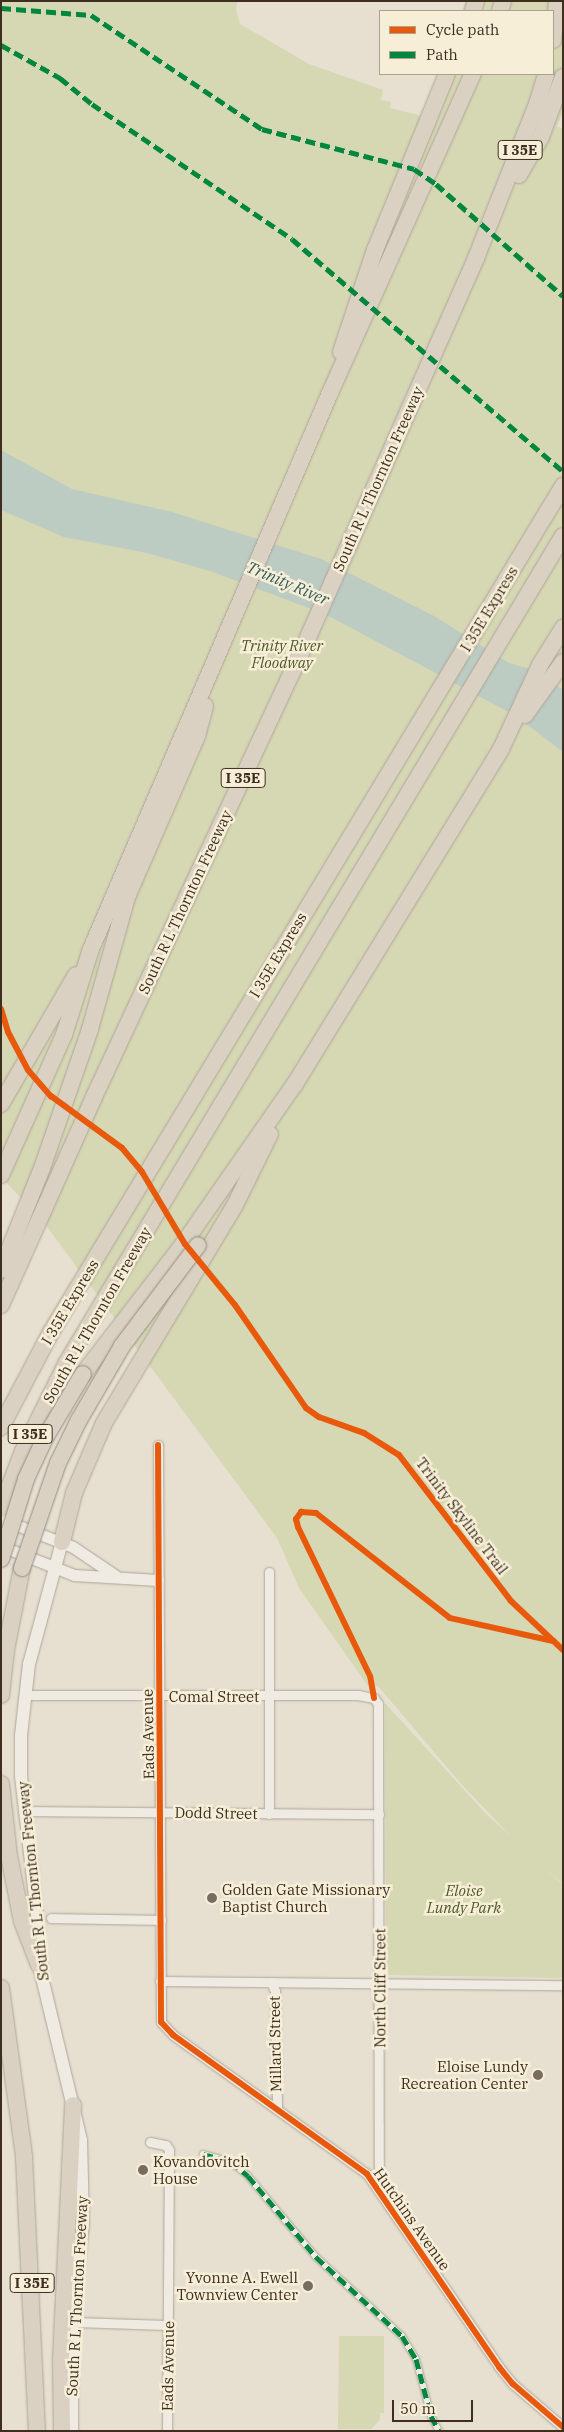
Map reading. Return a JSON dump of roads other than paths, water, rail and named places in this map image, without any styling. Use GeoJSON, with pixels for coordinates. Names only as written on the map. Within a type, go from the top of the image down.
{"type":"FeatureCollection","features":[{"type":"Feature","properties":{"kind":"highway"},"geometry":{"type":"LineString","coordinates":[[554,30],[557,1]]}},
{"type":"Feature","properties":{"kind":"highway"},"geometry":{"type":"LineString","coordinates":[[330,392],[350,322],[375,250],[447,75]]}},
{"type":"Feature","properties":{"kind":"highway"},"geometry":{"type":"LineString","coordinates":[[1,1176],[64,1035],[91,949],[330,392],[473,75]]}},
{"type":"Feature","properties":{"kind":"highway","name":"I 35E"},"geometry":{"type":"LineString","coordinates":[[490,224],[546,75]]}},
{"type":"Feature","properties":{"kind":"highway"},"geometry":{"type":"LineString","coordinates":[[490,224],[541,137],[563,77]]}},
{"type":"Feature","properties":{"kind":"highway","name":"South R L Thornton Freeway"},"geometry":{"type":"LineString","coordinates":[[3,1300],[298,660],[490,224]]}},
{"type":"Feature","properties":{"kind":"highway","name":"I 35E Express"},"geometry":{"type":"LineString","coordinates":[[1,1427],[51,1332],[563,486]]}},
{"type":"Feature","properties":{"kind":"highway","name":"South R L Thornton Freeway"},"geometry":{"type":"LineString","coordinates":[[1,1510],[22,1451],[67,1362],[563,536]]}},
{"type":"Feature","properties":{"kind":"highway"},"geometry":{"type":"LineString","coordinates":[[501,749],[540,665],[563,628]]}},
{"type":"Feature","properties":{"kind":"highway"},"geometry":{"type":"LineString","coordinates":[[1,1270],[42,1168],[87,1038],[127,897],[197,736],[220,650]]}},
{"type":"Feature","properties":{"kind":"highway"},"geometry":{"type":"LineString","coordinates":[[1,1559],[26,1480],[70,1395],[114,1331],[179,1250],[295,1084],[501,749],[563,662]]}},
{"type":"Feature","properties":{"kind":"highway"},"geometry":{"type":"LineString","coordinates":[[1,1104],[91,949]]}},
{"type":"Feature","properties":{"kind":"highway"},"geometry":{"type":"LineString","coordinates":[[62,1542],[74,1493],[104,1423],[235,1205],[295,1084]]}},
{"type":"Feature","properties":{"kind":"highway"},"geometry":{"type":"LineString","coordinates":[[1,1695],[6,1650],[22,1568],[58,1463],[106,1370],[258,1158]]}},
{"type":"Feature","properties":{"kind":"highway"},"geometry":{"type":"LineString","coordinates":[[1,1784],[9,1856],[20,1912],[39,1965]]}},
{"type":"Feature","properties":{"kind":"highway","name":"I 35E"},"geometry":{"type":"LineString","coordinates":[[1,1988],[24,2157],[37,2431]]}},
{"type":"Feature","properties":{"kind":"highway"},"geometry":{"type":"LineString","coordinates":[[62,2431],[61,2361],[73,2104]]}},
{"type":"Feature","properties":{"kind":"main road","name":"South R L Thornton Freeway"},"geometry":{"type":"LineString","coordinates":[[62,1542],[38,1627],[24,1695],[21,1743],[23,1811],[38,1922],[39,1965],[81,2140],[83,2224],[72,2322],[72,2431]]}},
{"type":"Feature","properties":{"kind":"street","name":"Eads Avenue"},"geometry":{"type":"LineString","coordinates":[[158,1445],[159,1697],[162,1812],[161,2022]]}},
{"type":"Feature","properties":{"kind":"street"},"geometry":{"type":"LineString","coordinates":[[1,1519],[62,1542],[116,1576]]}},
{"type":"Feature","properties":{"kind":"street"},"geometry":{"type":"LineString","coordinates":[[1,1546],[55,1568],[94,1578],[116,1576],[158,1580]]}},
{"type":"Feature","properties":{"kind":"street"},"geometry":{"type":"LineString","coordinates":[[269,1572],[271,1696],[269,1814]]}},
{"type":"Feature","properties":{"kind":"street","name":"Comal Street"},"geometry":{"type":"LineString","coordinates":[[24,1695],[159,1697],[358,1695],[374,1698]]}},
{"type":"Feature","properties":{"kind":"street","name":"North Cliff Street"},"geometry":{"type":"LineString","coordinates":[[374,1698],[380,1711],[379,2190]]}},
{"type":"Feature","properties":{"kind":"street","name":"Dodd Street"},"geometry":{"type":"LineString","coordinates":[[23,1811],[379,1814]]}},
{"type":"Feature","properties":{"kind":"street"},"geometry":{"type":"LineString","coordinates":[[51,1918],[161,1920]]}},
{"type":"Feature","properties":{"kind":"street"},"geometry":{"type":"LineString","coordinates":[[160,1981],[563,1985]]}},
{"type":"Feature","properties":{"kind":"street","name":"Millard Street"},"geometry":{"type":"LineString","coordinates":[[271,1982],[274,1991],[276,2107]]}},
{"type":"Feature","properties":{"kind":"street","name":"Hutchins Avenue"},"geometry":{"type":"LineString","coordinates":[[161,2022],[173,2035],[354,2162],[379,2190],[512,2384],[563,2427]]}},
{"type":"Feature","properties":{"kind":"street","name":"Eads Avenue"},"geometry":{"type":"LineString","coordinates":[[150,2142],[166,2145],[169,2150],[167,2431]]}},
{"type":"Feature","properties":{"kind":"street"},"geometry":{"type":"LineString","coordinates":[[203,2154],[231,2162],[248,2176],[316,2258],[402,2336],[416,2360],[431,2416],[439,2431]]}},
{"type":"Feature","properties":{"kind":"street"},"geometry":{"type":"LineString","coordinates":[[72,2322],[169,2325]]}},
{"type":"Feature","properties":{"kind":"water","name":"Trinity River"},"geometry":{"type":"Polygon","coordinates":[[[1,450],[72,489],[172,512],[321,559],[434,616],[509,663],[536,671],[563,690],[563,752],[516,716],[325,614],[213,572],[147,553],[64,537],[1,510],[1,450]]]}},
{"type":"Feature","properties":{"kind":"place","name":"Golden Gate Missionary Baptist Church"},"geometry":{"type":"Point","coordinates":[212,1898]}},
{"type":"Feature","properties":{"kind":"place","name":"Eloise Lundy Recreation Center"},"geometry":{"type":"Point","coordinates":[538,2075]}},
{"type":"Feature","properties":{"kind":"place","name":"Kovandovitch House"},"geometry":{"type":"Point","coordinates":[143,2170]}},
{"type":"Feature","properties":{"kind":"place","name":"Yvonne A. Ewell Townview Center"},"geometry":{"type":"Point","coordinates":[308,2286]}},
{"type":"Feature","properties":{"kind":"park label","name":"Trinity River Floodway"},"geometry":{"type":"Point","coordinates":[282,654]}},
{"type":"Feature","properties":{"kind":"park label","name":"Eloise Lundy Park"},"geometry":{"type":"Point","coordinates":[464,1898]}}]}
